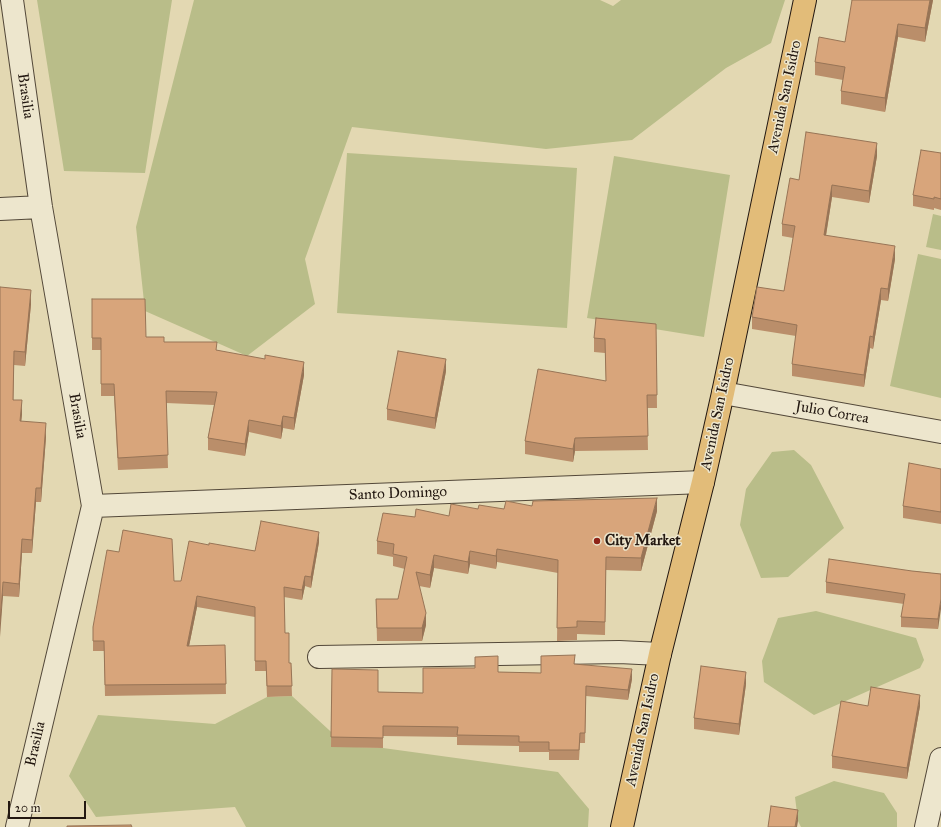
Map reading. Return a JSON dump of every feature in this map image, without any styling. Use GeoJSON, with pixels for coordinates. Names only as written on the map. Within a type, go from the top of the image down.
{"type":"FeatureCollection","features":[{"type":"Feature","properties":{"kind":"main road","name":"Avenida San Isidro"},"geometry":{"type":"LineString","coordinates":[[622,827],[660,654],[703,482],[723,393],[805,0]]}},
{"type":"Feature","properties":{"kind":"street","name":"Brasilia"},"geometry":{"type":"LineString","coordinates":[[12,0],[41,207],[92,506],[17,827]]}},
{"type":"Feature","properties":{"kind":"street"},"geometry":{"type":"LineString","coordinates":[[0,209],[41,207]]}},
{"type":"Feature","properties":{"kind":"street","name":"Julio Correa"},"geometry":{"type":"LineString","coordinates":[[723,393],[941,432]]}},
{"type":"Feature","properties":{"kind":"street","name":"Santo Domingo"},"geometry":{"type":"LineString","coordinates":[[92,506],[703,482]]}},
{"type":"Feature","properties":{"kind":"street"},"geometry":{"type":"LineString","coordinates":[[319,657],[618,652],[660,654]]}},
{"type":"Feature","properties":{"kind":"street"},"geometry":{"type":"LineString","coordinates":[[926,827],[941,759]]}},
{"type":"Feature","properties":{"kind":"green space"},"geometry":{"type":"Polygon","coordinates":[[[37,0],[172,0],[145,173],[64,171],[37,0]]]}},
{"type":"Feature","properties":{"kind":"green space"},"geometry":{"type":"Polygon","coordinates":[[[194,0],[600,0],[613,6],[621,0],[785,0],[771,43],[726,68],[632,140],[546,149],[352,127],[305,259],[315,304],[247,356],[145,311],[136,227],[194,0]]]}},
{"type":"Feature","properties":{"kind":"green space"},"geometry":{"type":"Polygon","coordinates":[[[347,153],[577,168],[567,328],[337,313],[347,153]]]}},
{"type":"Feature","properties":{"kind":"green space"},"geometry":{"type":"Polygon","coordinates":[[[614,156],[730,175],[704,337],[587,318],[614,156]]]}},
{"type":"Feature","properties":{"kind":"green space"},"geometry":{"type":"Polygon","coordinates":[[[933,214],[941,216],[941,250],[926,247],[933,214]]]}},
{"type":"Feature","properties":{"kind":"green space"},"geometry":{"type":"Polygon","coordinates":[[[918,254],[941,259],[941,398],[890,386],[918,254]]]}},
{"type":"Feature","properties":{"kind":"green space"},"geometry":{"type":"Polygon","coordinates":[[[794,450],[811,465],[844,528],[788,577],[761,578],[740,525],[746,489],[772,452],[794,450]]]}},
{"type":"Feature","properties":{"kind":"green space"},"geometry":{"type":"Polygon","coordinates":[[[816,611],[916,638],[924,660],[920,668],[814,715],[764,682],[762,661],[778,618],[816,611]]]}},
{"type":"Feature","properties":{"kind":"green space"},"geometry":{"type":"Polygon","coordinates":[[[292,696],[341,741],[356,747],[383,748],[558,772],[589,809],[588,827],[246,827],[235,807],[96,817],[69,776],[98,715],[215,724],[267,697],[292,696]]]}},
{"type":"Feature","properties":{"kind":"green space"},"geometry":{"type":"Polygon","coordinates":[[[834,781],[884,793],[897,813],[897,827],[801,827],[798,821],[795,797],[834,781]]]}},
{"type":"Feature","properties":{"kind":"building"},"geometry":{"type":"Polygon","coordinates":[[[852,0],[930,0],[925,28],[898,24],[885,98],[841,91],[845,67],[815,62],[819,37],[845,42],[852,0]]]}},
{"type":"Feature","properties":{"kind":"building"},"geometry":{"type":"Polygon","coordinates":[[[806,132],[877,143],[869,191],[832,185],[824,235],[895,246],[888,289],[881,288],[873,337],[870,336],[864,375],[792,364],[797,325],[752,317],[757,287],[784,291],[795,226],[782,224],[790,178],[799,180],[806,132]]]}},
{"type":"Feature","properties":{"kind":"building"},"geometry":{"type":"Polygon","coordinates":[[[921,150],[941,153],[941,199],[913,195],[921,150]]]}},
{"type":"Feature","properties":{"kind":"building"},"geometry":{"type":"Polygon","coordinates":[[[0,287],[31,290],[25,352],[14,351],[13,400],[22,400],[20,421],[46,423],[41,488],[36,488],[32,540],[22,539],[19,584],[3,582],[0,623],[0,287]]]}},
{"type":"Feature","properties":{"kind":"building"},"geometry":{"type":"Polygon","coordinates":[[[92,299],[145,299],[146,337],[164,337],[164,342],[217,342],[216,350],[265,359],[265,355],[304,362],[294,418],[283,416],[281,426],[249,420],[245,444],[208,438],[217,392],[166,391],[168,455],[118,458],[114,384],[101,384],[101,338],[92,338],[92,299]]]}},
{"type":"Feature","properties":{"kind":"building"},"geometry":{"type":"Polygon","coordinates":[[[596,318],[656,324],[657,395],[647,395],[648,436],[575,438],[573,449],[525,441],[538,369],[606,381],[605,339],[594,338],[596,318]]]}},
{"type":"Feature","properties":{"kind":"building"},"geometry":{"type":"Polygon","coordinates":[[[398,351],[446,359],[435,418],[387,409],[398,351]]]}},
{"type":"Feature","properties":{"kind":"building"},"geometry":{"type":"Polygon","coordinates":[[[909,463],[941,469],[941,512],[903,506],[909,463]]]}},
{"type":"Feature","properties":{"kind":"building"},"geometry":{"type":"Polygon","coordinates":[[[657,498],[641,558],[606,557],[605,622],[577,621],[577,627],[557,628],[558,560],[497,549],[496,556],[470,551],[468,562],[434,555],[430,575],[416,572],[426,613],[422,628],[377,628],[376,599],[398,599],[407,557],[393,554],[394,544],[377,541],[383,513],[415,517],[416,509],[449,516],[451,504],[478,509],[479,505],[504,509],[506,501],[532,506],[533,501],[657,498]]]}},
{"type":"Feature","properties":{"kind":"building"},"geometry":{"type":"Polygon","coordinates":[[[261,521],[319,532],[311,577],[305,576],[302,590],[284,587],[285,633],[289,633],[289,663],[291,663],[292,686],[267,686],[266,661],[255,661],[255,607],[197,596],[187,646],[225,645],[226,684],[105,685],[104,641],[93,641],[93,627],[107,550],[119,552],[123,530],[172,539],[174,581],[181,581],[189,541],[255,551],[261,521]]]}},
{"type":"Feature","properties":{"kind":"building"},"geometry":{"type":"Polygon","coordinates":[[[829,559],[941,574],[941,599],[938,619],[901,617],[905,594],[826,582],[829,559]]]}},
{"type":"Feature","properties":{"kind":"building"},"geometry":{"type":"Polygon","coordinates":[[[575,655],[574,664],[632,669],[628,690],[586,686],[585,733],[580,733],[579,750],[549,750],[549,742],[519,742],[519,736],[457,735],[458,727],[383,726],[383,738],[331,737],[332,669],[378,670],[378,692],[423,693],[423,668],[475,668],[475,657],[498,656],[498,672],[541,673],[541,656],[575,655]]]}},
{"type":"Feature","properties":{"kind":"building"},"geometry":{"type":"Polygon","coordinates":[[[701,666],[746,672],[739,724],[694,718],[701,666]]]}},
{"type":"Feature","properties":{"kind":"building"},"geometry":{"type":"Polygon","coordinates":[[[871,687],[920,695],[907,768],[832,756],[841,701],[868,706],[871,687]]]}},
{"type":"Feature","properties":{"kind":"building"},"geometry":{"type":"Polygon","coordinates":[[[771,806],[798,810],[795,827],[768,827],[771,806]]]}},
{"type":"Feature","properties":{"kind":"building"},"geometry":{"type":"Polygon","coordinates":[[[131,825],[132,827],[67,827],[67,826],[131,825]]]}},
{"type":"Feature","properties":{"kind":"place","name":"City Market"},"geometry":{"type":"Point","coordinates":[597,541]}}]}
